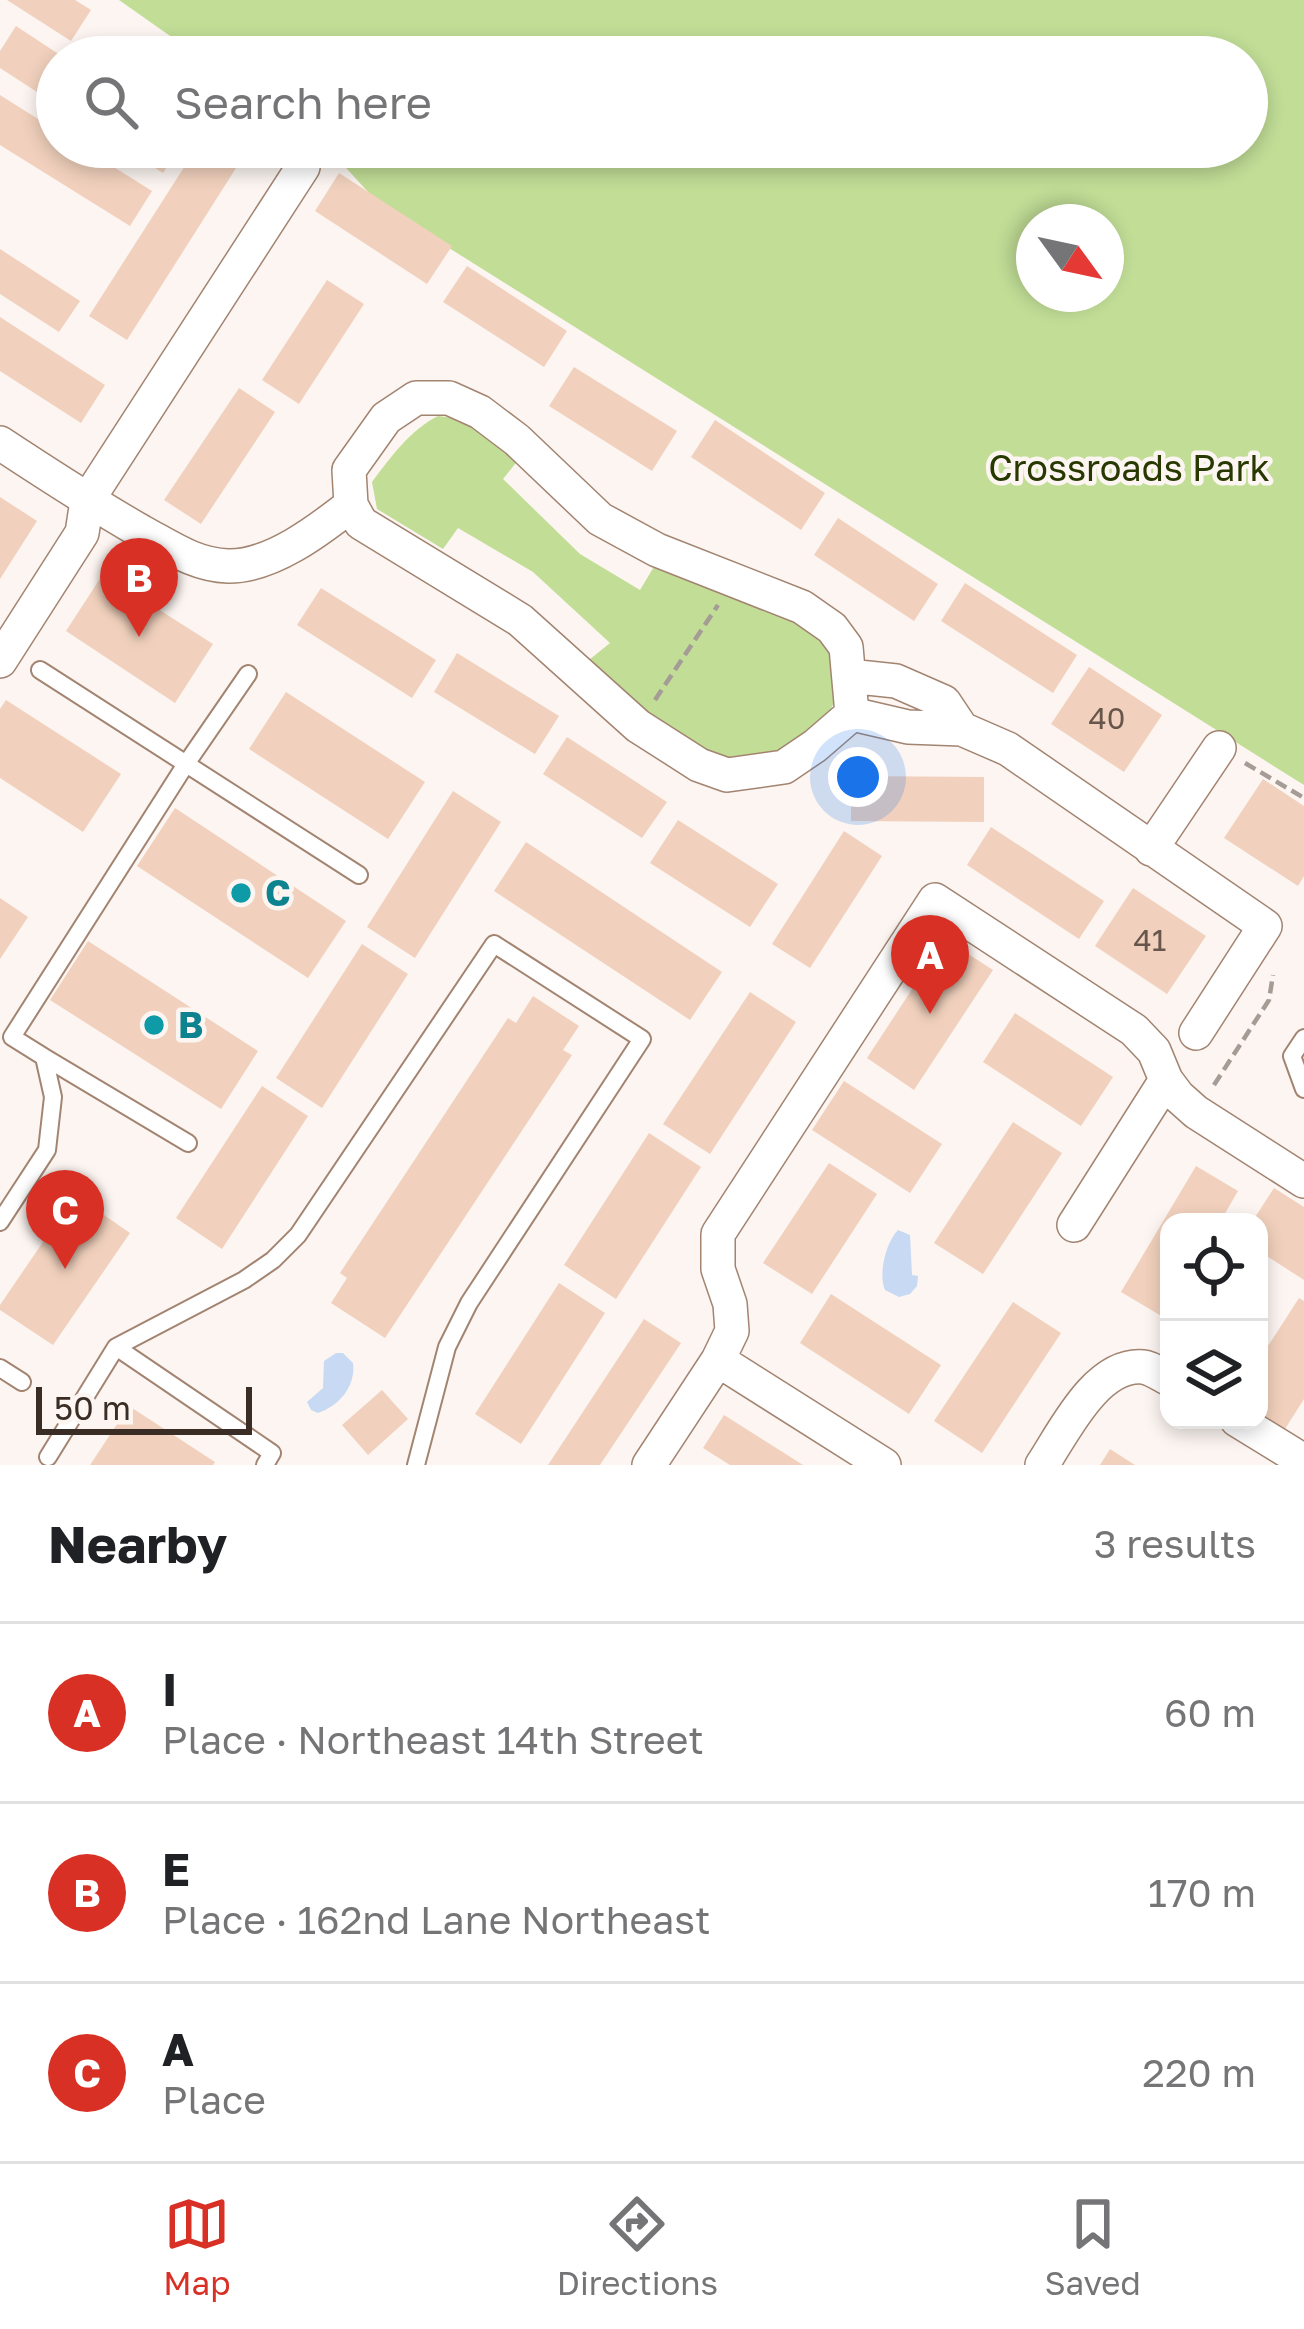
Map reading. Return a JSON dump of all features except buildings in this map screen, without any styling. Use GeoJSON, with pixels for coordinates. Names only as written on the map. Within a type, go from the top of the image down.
{"type":"FeatureCollection","features":[{"type":"Feature","properties":{"kind":"street"},"geometry":{"type":"LineString","coordinates":[[0,661],[82,532],[87,501],[302,168]]}},
{"type":"Feature","properties":{"kind":"street"},"geometry":{"type":"LineString","coordinates":[[416,398],[449,398],[479,412],[517,440],[601,519],[657,550],[802,607],[832,628],[846,647],[852,714],[784,767],[727,775],[699,765],[638,726],[520,620],[361,523],[351,505],[349,470],[386,418],[416,398]]}},
{"type":"Feature","properties":{"kind":"street"},"geometry":{"type":"LineString","coordinates":[[0,443],[87,501],[193,560],[231,566],[274,555],[308,538],[351,505]]}},
{"type":"Feature","properties":{"kind":"street"},"geometry":{"type":"LineString","coordinates":[[849,676],[896,681],[944,702],[962,729]]}},
{"type":"Feature","properties":{"kind":"street"},"geometry":{"type":"LineString","coordinates":[[852,714],[908,727],[962,729],[1008,749],[1265,926],[1196,1034]]}},
{"type":"Feature","properties":{"kind":"street"},"geometry":{"type":"LineString","coordinates":[[1150,849],[1220,748]]}},
{"type":"Feature","properties":{"kind":"street"},"geometry":{"type":"LineString","coordinates":[[649,1465],[732,1331],[730,1304],[718,1269],[718,1234],[935,900],[1134,1030],[1154,1051],[1178,1096],[1196,1112],[1304,1181]]}},
{"type":"Feature","properties":{"kind":"street"},"geometry":{"type":"LineString","coordinates":[[1074,1225],[1166,1080]]}},
{"type":"Feature","properties":{"kind":"street"},"geometry":{"type":"LineString","coordinates":[[718,1360],[884,1465]]}},
{"type":"Feature","properties":{"kind":"street"},"geometry":{"type":"LineString","coordinates":[[1042,1465],[1092,1391],[1119,1369],[1147,1366],[1160,1374]]}},
{"type":"Feature","properties":{"kind":"street"},"geometry":{"type":"LineString","coordinates":[[1250,1429],[1289,1458]]}},
{"type":"Feature","properties":{"kind":"lane"},"geometry":{"type":"LineString","coordinates":[[40,670],[359,875]]}},
{"type":"Feature","properties":{"kind":"lane"},"geometry":{"type":"LineString","coordinates":[[188,1143],[6,1033],[248,674]]}},
{"type":"Feature","properties":{"kind":"lane"},"geometry":{"type":"LineString","coordinates":[[48,1457],[116,1347],[244,1280],[298,1235],[494,944],[642,1040],[469,1303],[447,1348],[416,1465]]}},
{"type":"Feature","properties":{"kind":"lane"},"geometry":{"type":"LineString","coordinates":[[1304,1038],[1292,1056],[1304,1089]]}},
{"type":"Feature","properties":{"kind":"lane"},"geometry":{"type":"LineString","coordinates":[[0,1222],[47,1150],[53,1096],[44,1057]]}},
{"type":"Feature","properties":{"kind":"lane"},"geometry":{"type":"LineString","coordinates":[[116,1347],[268,1459],[289,1465]]}},
{"type":"Feature","properties":{"kind":"lane"},"geometry":{"type":"LineString","coordinates":[[0,1368],[22,1382]]}},
{"type":"Feature","properties":{"kind":"path"},"geometry":{"type":"LineString","coordinates":[[638,726],[735,580]]}},
{"type":"Feature","properties":{"kind":"path"},"geometry":{"type":"LineString","coordinates":[[1220,748],[1304,798]]}},
{"type":"Feature","properties":{"kind":"path"},"geometry":{"type":"LineString","coordinates":[[1196,1112],[1269,1000],[1273,977]]}},
{"type":"Feature","properties":{"kind":"green space","name":"Crossroads Park"},"geometry":{"type":"Polygon","coordinates":[[[119,0],[1304,0],[1304,785],[379,204],[346,168],[1268,168],[1268,36],[170,36],[119,0]]]}},
{"type":"Feature","properties":{"kind":"green space"},"geometry":{"type":"Polygon","coordinates":[[[438,416],[470,420],[519,459],[503,479],[580,554],[640,590],[655,565],[796,620],[830,650],[838,695],[821,728],[791,748],[739,763],[705,752],[642,712],[597,671],[589,660],[610,643],[533,572],[458,528],[443,549],[377,509],[372,482],[410,436],[438,416]]]}},
{"type":"Feature","properties":{"kind":"water"},"geometry":{"type":"Polygon","coordinates":[[[898,1230],[910,1235],[912,1275],[918,1276],[910,1294],[899,1297],[885,1290],[882,1276],[887,1250],[898,1230]]]}},
{"type":"Feature","properties":{"kind":"water"},"geometry":{"type":"Polygon","coordinates":[[[336,1353],[353,1363],[352,1379],[340,1400],[318,1413],[307,1402],[323,1388],[324,1361],[336,1353]]]}},
{"type":"Feature","properties":{"kind":"place","name":"E"},"geometry":{"type":"Point","coordinates":[139,637]}},
{"type":"Feature","properties":{"kind":"place","name":"C"},"geometry":{"type":"Point","coordinates":[241,893]}},
{"type":"Feature","properties":{"kind":"place","name":"I"},"geometry":{"type":"Point","coordinates":[930,1014]}},
{"type":"Feature","properties":{"kind":"place","name":"B"},"geometry":{"type":"Point","coordinates":[154,1025]}},
{"type":"Feature","properties":{"kind":"place","name":"A"},"geometry":{"type":"Point","coordinates":[65,1269]}}]}
